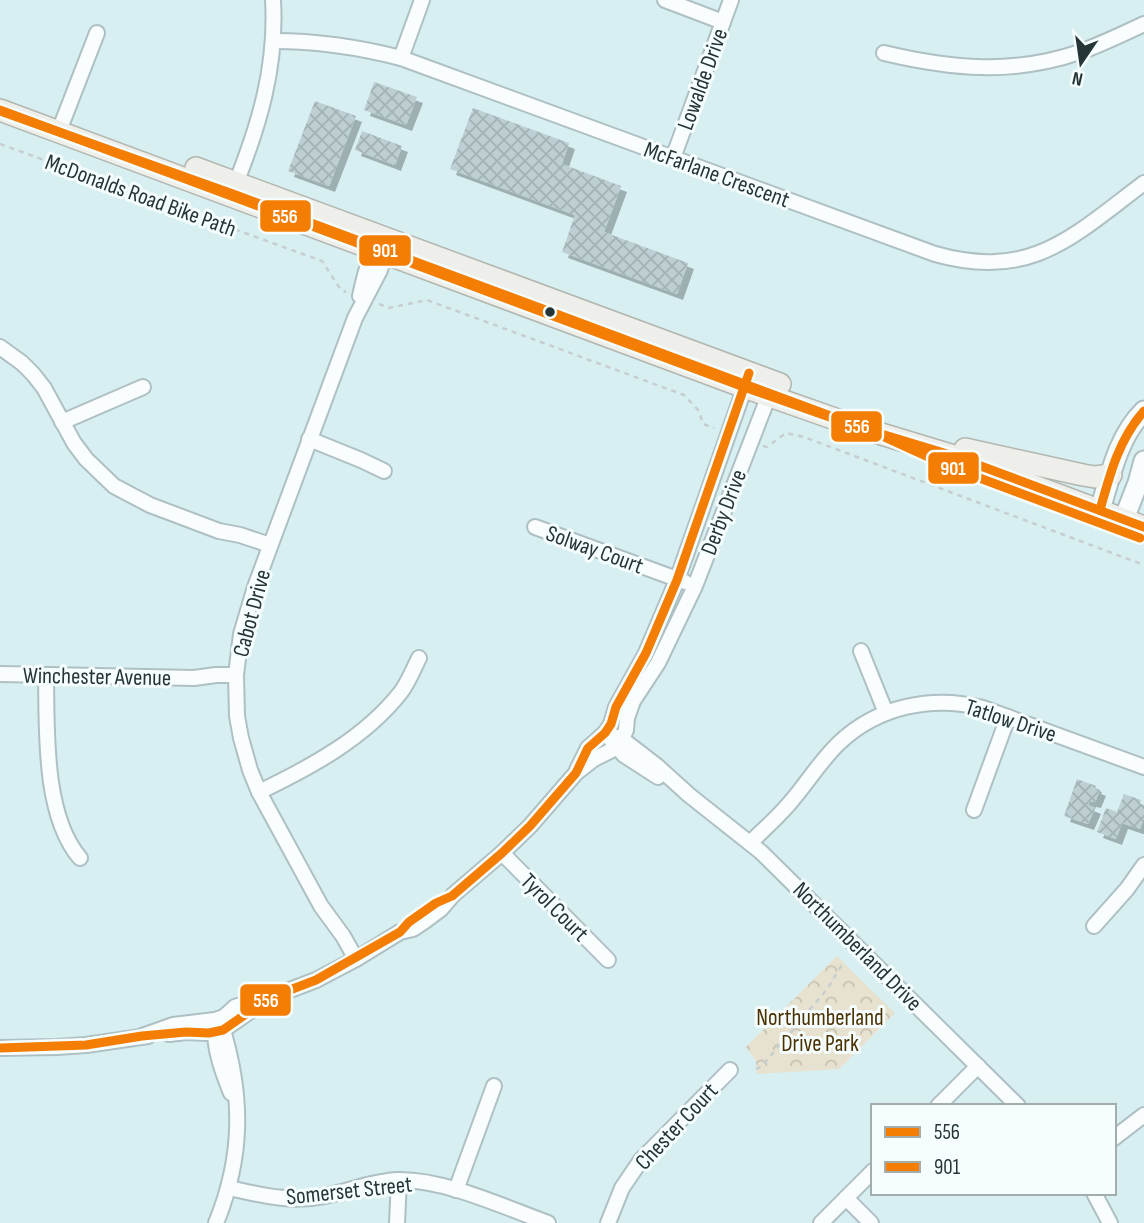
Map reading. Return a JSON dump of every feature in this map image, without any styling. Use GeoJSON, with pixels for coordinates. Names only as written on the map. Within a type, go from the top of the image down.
{"type":"FeatureCollection","features":[{"type":"Feature","properties":{"kind":"main road"},"geometry":{"type":"LineString","coordinates":[[0,98],[62,126],[382,247],[771,389],[855,426],[954,456],[1134,523]]}},
{"type":"Feature","properties":{"kind":"main road"},"geometry":{"type":"LineString","coordinates":[[0,110],[62,126]]}},
{"type":"Feature","properties":{"kind":"main road"},"geometry":{"type":"LineString","coordinates":[[771,389],[876,420],[954,456]]}},
{"type":"Feature","properties":{"kind":"main road"},"geometry":{"type":"LineString","coordinates":[[912,437],[1083,475],[1111,475]]}},
{"type":"Feature","properties":{"kind":"street"},"geometry":{"type":"LineString","coordinates":[[234,189],[261,112],[271,68],[274,41],[273,0]]}},
{"type":"Feature","properties":{"kind":"street"},"geometry":{"type":"LineString","coordinates":[[401,58],[422,0]]}},
{"type":"Feature","properties":{"kind":"street"},"geometry":{"type":"LineString","coordinates":[[665,0],[723,22]]}},
{"type":"Feature","properties":{"kind":"street","name":"Lowalde Drive"},"geometry":{"type":"LineString","coordinates":[[673,158],[731,0]]}},
{"type":"Feature","properties":{"kind":"street"},"geometry":{"type":"LineString","coordinates":[[884,53],[940,65],[1015,66],[1060,58],[1144,24]]}},
{"type":"Feature","properties":{"kind":"street"},"geometry":{"type":"LineString","coordinates":[[62,126],[97,33]]}},
{"type":"Feature","properties":{"kind":"street","name":"McFarlane Crescent"},"geometry":{"type":"LineString","coordinates":[[274,41],[328,43],[401,58],[935,254],[968,262],[1023,259],[1041,253],[1082,229],[1144,183]]}},
{"type":"Feature","properties":{"kind":"street","name":"Cabot Drive"},"geometry":{"type":"LineString","coordinates":[[352,961],[345,940],[321,906],[250,770],[237,716],[237,653],[246,614],[309,439],[355,318],[380,270],[382,247]]}},
{"type":"Feature","properties":{"kind":"street"},"geometry":{"type":"LineString","coordinates":[[0,347],[33,374],[86,459],[114,486],[150,506],[219,531],[237,541],[269,549]]}},
{"type":"Feature","properties":{"kind":"street","name":"Derby Drive"},"geometry":{"type":"LineString","coordinates":[[576,773],[588,748],[611,724],[616,707],[646,653],[677,580],[747,380]]}},
{"type":"Feature","properties":{"kind":"street"},"geometry":{"type":"LineString","coordinates":[[62,422],[143,387]]}},
{"type":"Feature","properties":{"kind":"street","name":"Derby Drive"},"geometry":{"type":"LineString","coordinates":[[0,1048],[76,1046],[218,1027],[235,1007],[269,998],[352,961],[400,932],[409,922],[436,903],[452,896],[530,826],[576,773],[614,750],[619,743],[626,730],[627,718],[634,701],[657,663],[695,586],[771,389]]}},
{"type":"Feature","properties":{"kind":"street"},"geometry":{"type":"LineString","coordinates":[[1100,510],[1128,432],[1144,411]]}},
{"type":"Feature","properties":{"kind":"street"},"geometry":{"type":"LineString","coordinates":[[309,439],[384,471]]}},
{"type":"Feature","properties":{"kind":"street"},"geometry":{"type":"LineString","coordinates":[[1134,523],[1138,483],[1144,461]]}},
{"type":"Feature","properties":{"kind":"street","name":"Solway Court"},"geometry":{"type":"LineString","coordinates":[[535,527],[695,586]]}},
{"type":"Feature","properties":{"kind":"street"},"geometry":{"type":"LineString","coordinates":[[861,651],[886,713]]}},
{"type":"Feature","properties":{"kind":"street"},"geometry":{"type":"LineString","coordinates":[[260,792],[321,760],[370,724],[400,692],[419,658]]}},
{"type":"Feature","properties":{"kind":"street","name":"Winchester Avenue"},"geometry":{"type":"LineString","coordinates":[[0,674],[194,678],[216,683],[236,679]]}},
{"type":"Feature","properties":{"kind":"street"},"geometry":{"type":"LineString","coordinates":[[46,675],[48,754],[56,804],[66,838],[80,858]]}},
{"type":"Feature","properties":{"kind":"street","name":"Tatlow Drive"},"geometry":{"type":"LineString","coordinates":[[756,847],[839,743],[867,722],[905,706],[938,702],[970,705],[1144,767]]}},
{"type":"Feature","properties":{"kind":"street"},"geometry":{"type":"LineString","coordinates":[[974,810],[1008,717]]}},
{"type":"Feature","properties":{"kind":"street","name":"Northumberland Drive"},"geometry":{"type":"LineString","coordinates":[[605,733],[657,766],[689,795],[756,847],[1016,1104]]}},
{"type":"Feature","properties":{"kind":"street","name":"Tyrol Court"},"geometry":{"type":"LineString","coordinates":[[502,853],[608,960]]}},
{"type":"Feature","properties":{"kind":"street"},"geometry":{"type":"LineString","coordinates":[[1094,926],[1144,865]]}},
{"type":"Feature","properties":{"kind":"street"},"geometry":{"type":"LineString","coordinates":[[216,1223],[229,1188],[237,1149],[236,1104],[218,1055],[218,1027]]}},
{"type":"Feature","properties":{"kind":"street"},"geometry":{"type":"LineString","coordinates":[[940,1104],[978,1066]]}},
{"type":"Feature","properties":{"kind":"street","name":"Chester Court"},"geometry":{"type":"LineString","coordinates":[[608,1223],[622,1188],[641,1160],[730,1070]]}},
{"type":"Feature","properties":{"kind":"street"},"geometry":{"type":"LineString","coordinates":[[456,1190],[494,1086]]}},
{"type":"Feature","properties":{"kind":"street"},"geometry":{"type":"LineString","coordinates":[[1116,1137],[1144,1115]]}},
{"type":"Feature","properties":{"kind":"street"},"geometry":{"type":"LineString","coordinates":[[821,1223],[871,1173]]}},
{"type":"Feature","properties":{"kind":"street"},"geometry":{"type":"LineString","coordinates":[[397,1223],[399,1180]]}},
{"type":"Feature","properties":{"kind":"street","name":"Somerset Street"},"geometry":{"type":"LineString","coordinates":[[229,1188],[268,1197],[306,1199],[366,1184],[399,1180],[431,1183],[548,1223]]}},
{"type":"Feature","properties":{"kind":"street"},"geometry":{"type":"LineString","coordinates":[[1095,1195],[1110,1223]]}},
{"type":"Feature","properties":{"kind":"street"},"geometry":{"type":"LineString","coordinates":[[846,1198],[871,1223]]}},
{"type":"Feature","properties":{"kind":"path","name":"McDonalds Road Bike Path"},"geometry":{"type":"LineString","coordinates":[[0,144],[322,261],[341,290],[348,293]]}},
{"type":"Feature","properties":{"kind":"path"},"geometry":{"type":"LineString","coordinates":[[377,303],[389,308],[428,300],[440,304],[684,395],[699,411],[703,424],[710,426]]}},
{"type":"Feature","properties":{"kind":"path"},"geometry":{"type":"LineString","coordinates":[[767,447],[786,433],[804,437],[1144,565]]}},
{"type":"Feature","properties":{"kind":"path"},"geometry":{"type":"LineString","coordinates":[[756,1069],[762,1066],[822,996],[845,961]]}},
{"type":"Feature","properties":{"kind":"green space","name":"Northumberland Drive Park"},"geometry":{"type":"Polygon","coordinates":[[[837,956],[895,1013],[839,1069],[757,1074],[756,1061],[746,1047],[837,956]]]}},
{"type":"Feature","properties":{"kind":"building"},"geometry":{"type":"Polygon","coordinates":[[[374,82],[417,97],[406,125],[364,110],[374,82]]]}},
{"type":"Feature","properties":{"kind":"building"},"geometry":{"type":"Polygon","coordinates":[[[315,101],[356,116],[329,186],[288,171],[315,101]]]}},
{"type":"Feature","properties":{"kind":"building"},"geometry":{"type":"Polygon","coordinates":[[[473,108],[569,143],[562,164],[621,186],[604,232],[688,263],[677,294],[562,252],[575,215],[450,169],[473,108]]]}},
{"type":"Feature","properties":{"kind":"building"},"geometry":{"type":"Polygon","coordinates":[[[362,131],[402,146],[395,165],[355,150],[362,131]]]}},
{"type":"Feature","properties":{"kind":"building"},"geometry":{"type":"Polygon","coordinates":[[[1077,779],[1100,790],[1095,802],[1090,801],[1088,805],[1095,808],[1088,824],[1064,816],[1077,779]]]}},
{"type":"Feature","properties":{"kind":"building"},"geometry":{"type":"Polygon","coordinates":[[[1124,794],[1141,800],[1140,804],[1144,805],[1144,818],[1140,829],[1122,823],[1116,839],[1097,832],[1106,808],[1117,812],[1124,794]]]}},
{"type":"Feature","properties":{"kind":"transit line","name":"556"},"geometry":{"type":"LineString","coordinates":[[0,110],[744,387],[855,426],[954,456],[1144,527]]}},
{"type":"Feature","properties":{"kind":"transit line","name":"901"},"geometry":{"type":"LineString","coordinates":[[0,111],[233,194],[871,431],[950,467],[1140,538]]}},
{"type":"Feature","properties":{"kind":"transit line","name":"556"},"geometry":{"type":"LineString","coordinates":[[0,1048],[86,1045],[142,1036],[223,1030],[269,998],[316,980],[400,932],[409,922],[436,903],[452,896],[502,853],[530,826],[576,773],[588,748],[611,724],[616,707],[646,653],[677,580],[749,373]]}},
{"type":"Feature","properties":{"kind":"transit line","name":"556"},"geometry":{"type":"LineString","coordinates":[[1100,510],[1122,445],[1144,411]]}}]}
